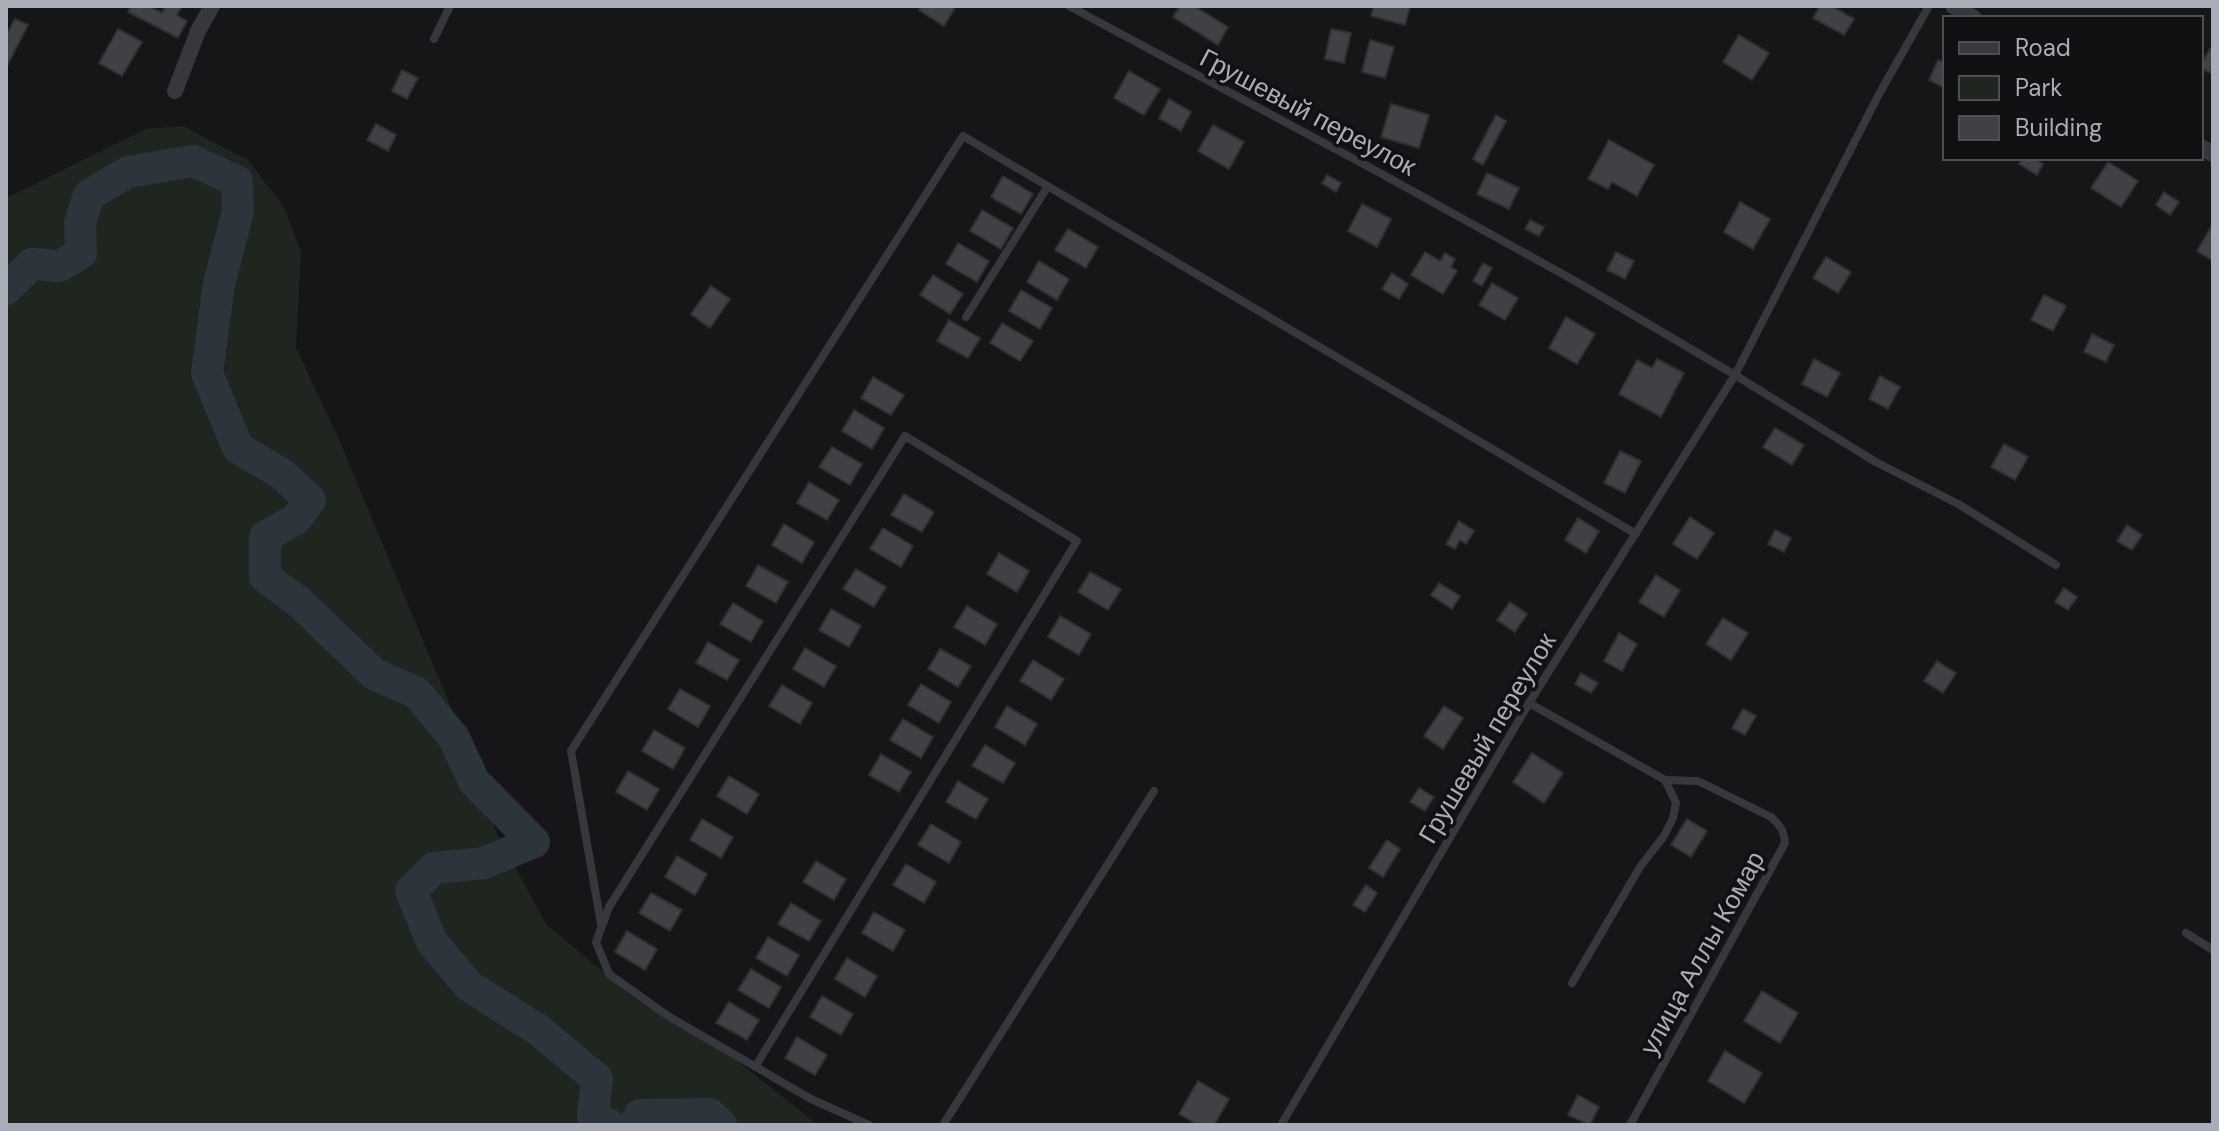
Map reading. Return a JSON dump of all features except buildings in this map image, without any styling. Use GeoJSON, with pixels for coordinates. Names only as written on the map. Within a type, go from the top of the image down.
{"type":"FeatureCollection","features":[{"type":"Feature","properties":{"kind":"street"},"geometry":{"type":"LineString","coordinates":[[175,91],[198,31],[212,6]]}},
{"type":"Feature","properties":{"kind":"street"},"geometry":{"type":"LineString","coordinates":[[1953,6],[1970,16]]}},
{"type":"Feature","properties":{"kind":"lane"},"geometry":{"type":"LineString","coordinates":[[434,39],[450,6]]}},
{"type":"Feature","properties":{"kind":"lane","name":"Грушевый переулок"},"geometry":{"type":"LineString","coordinates":[[1069,6],[1577,282],[1874,461],[1960,505],[2056,565]]}},
{"type":"Feature","properties":{"kind":"lane","name":"Грушевый переулок"},"geometry":{"type":"LineString","coordinates":[[1281,1125],[1529,703],[1735,375],[1879,94],[1929,6]]}},
{"type":"Feature","properties":{"kind":"lane"},"geometry":{"type":"LineString","coordinates":[[602,926],[571,751],[963,136],[1636,534]]}},
{"type":"Feature","properties":{"kind":"lane"},"geometry":{"type":"LineString","coordinates":[[966,317],[1048,186]]}},
{"type":"Feature","properties":{"kind":"lane"},"geometry":{"type":"LineString","coordinates":[[755,1067],[1077,541],[905,436],[609,907],[596,942],[609,974],[668,1016],[755,1067],[811,1099],[869,1125]]}},
{"type":"Feature","properties":{"kind":"lane"},"geometry":{"type":"LineString","coordinates":[[1529,703],[1665,780],[1676,803],[1664,836],[1640,867],[1572,983]]}},
{"type":"Feature","properties":{"kind":"lane","name":"улица Аллы Комар"},"geometry":{"type":"LineString","coordinates":[[1630,1125],[1785,843],[1780,824],[1771,817],[1698,781],[1665,780]]}},
{"type":"Feature","properties":{"kind":"lane"},"geometry":{"type":"LineString","coordinates":[[943,1125],[1154,791]]}},
{"type":"Feature","properties":{"kind":"lane"},"geometry":{"type":"LineString","coordinates":[[2186,933],[2213,950]]}},
{"type":"Feature","properties":{"kind":"green space"},"geometry":{"type":"Polygon","coordinates":[[[183,126],[248,160],[284,207],[301,252],[296,348],[337,435],[468,748],[495,830],[546,924],[630,995],[724,1050],[818,1125],[6,1125],[6,198],[146,129],[183,126]]]}},
{"type":"Feature","properties":{"kind":"waterway"},"geometry":{"type":"LineString","coordinates":[[6,289],[32,264],[60,266],[81,253],[80,223],[89,195],[128,172],[193,161],[237,181],[238,211],[219,284],[207,373],[238,448],[282,474],[310,500],[296,519],[265,537],[265,577],[299,602],[374,674],[417,693],[454,738],[474,781],[534,842],[484,863],[434,868],[411,891],[432,942],[469,986],[540,1031],[597,1079],[593,1116],[609,1125]]}},
{"type":"Feature","properties":{"kind":"waterway"},"geometry":{"type":"LineString","coordinates":[[635,1125],[640,1115],[710,1114],[721,1125]]}}]}
